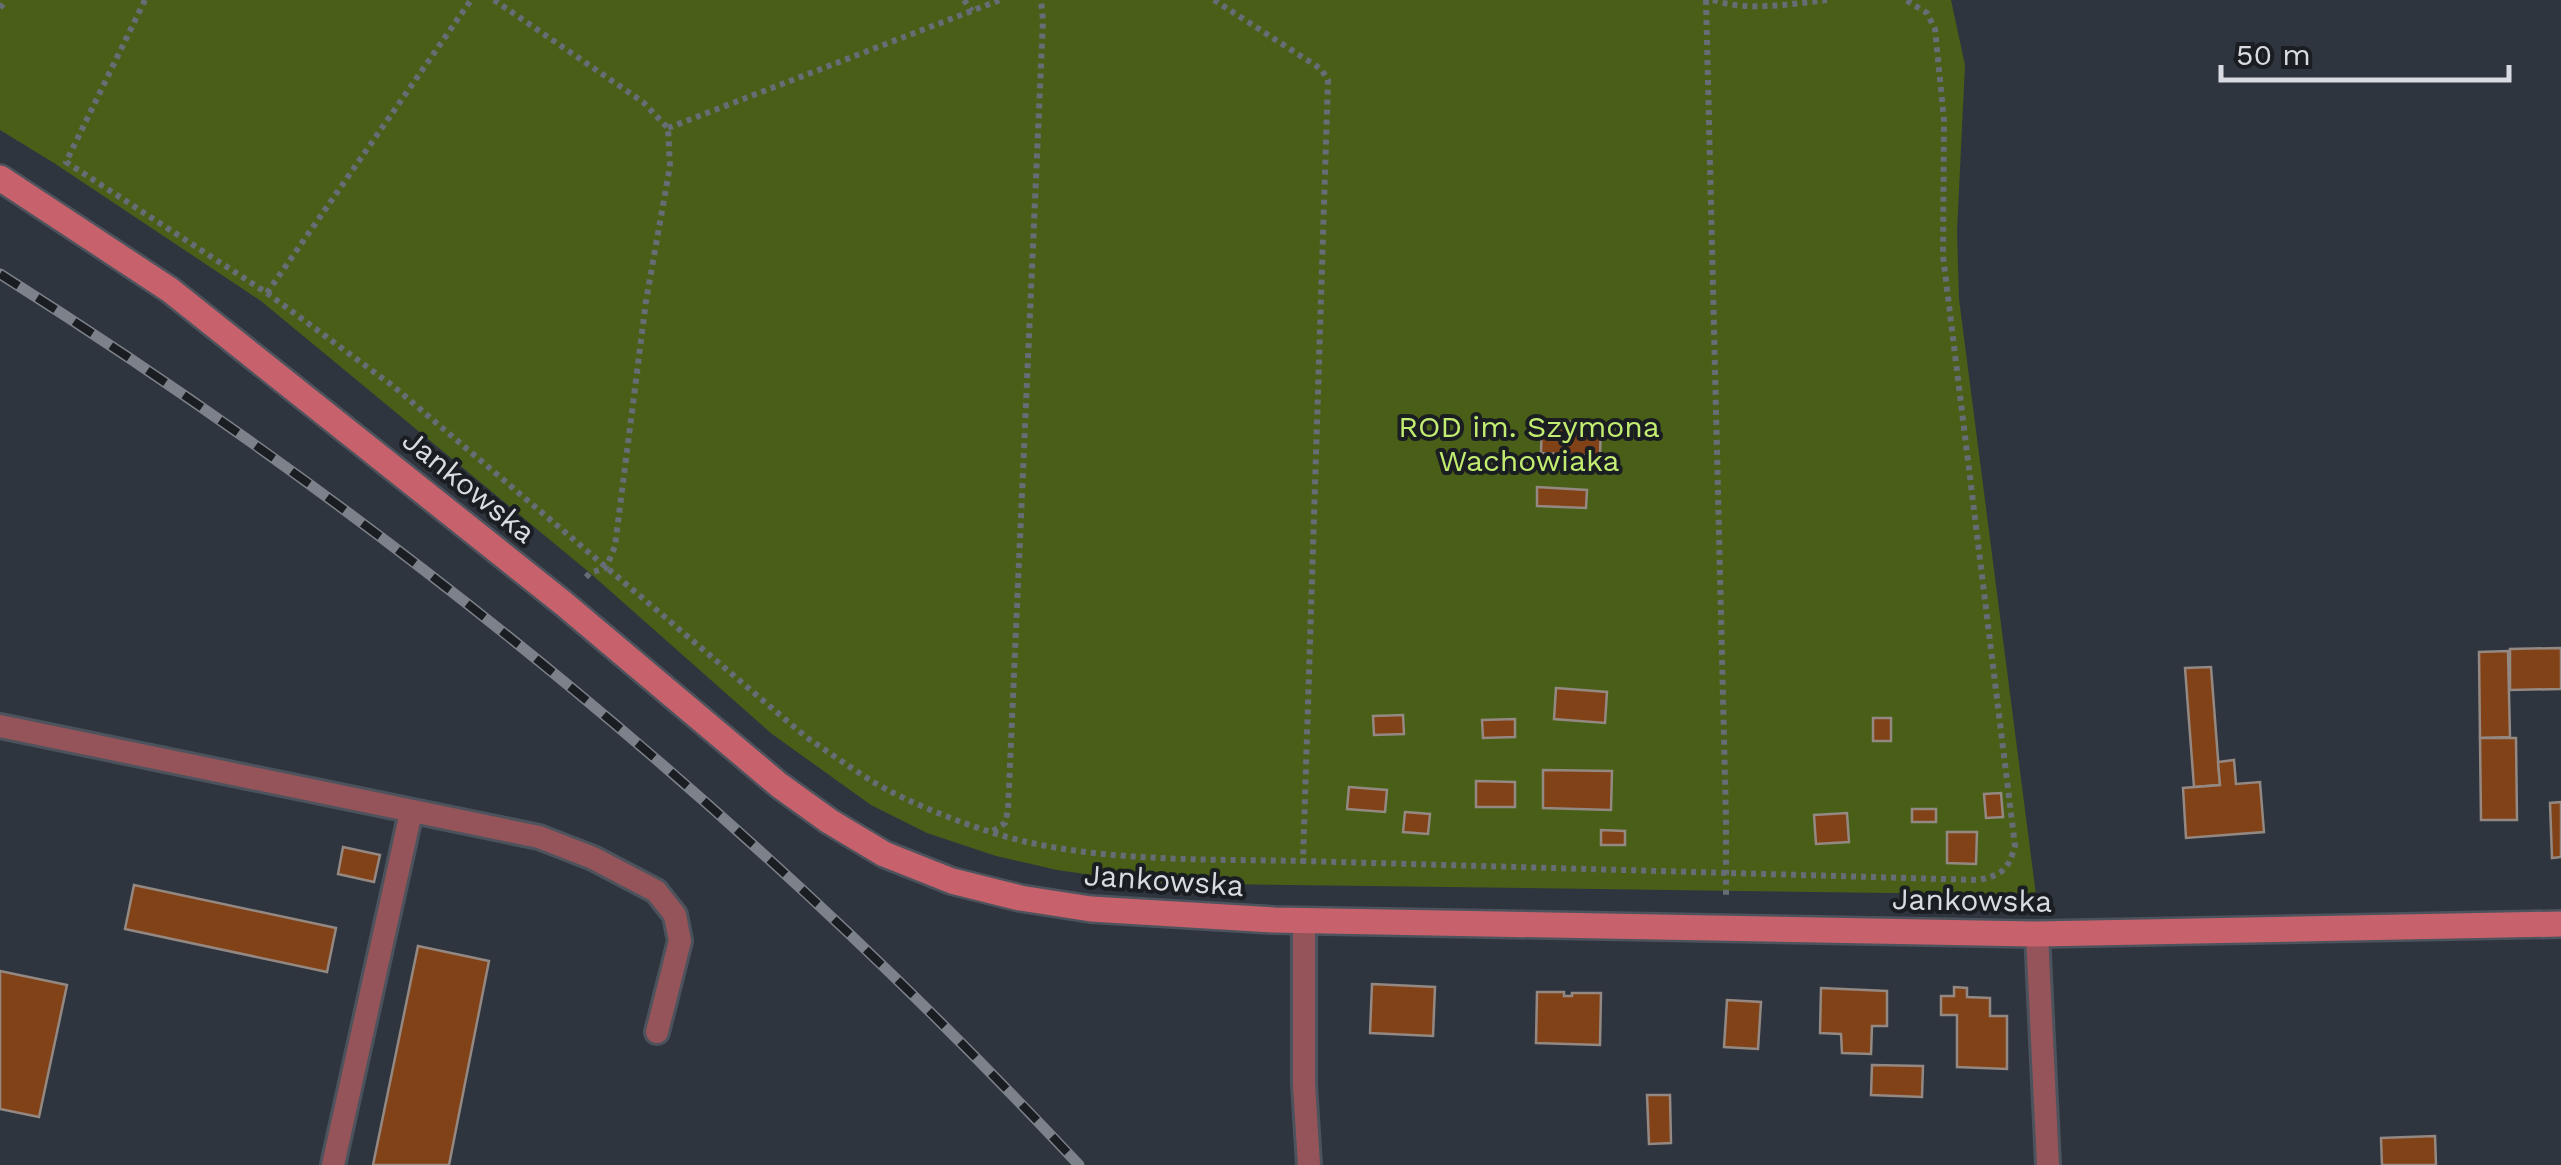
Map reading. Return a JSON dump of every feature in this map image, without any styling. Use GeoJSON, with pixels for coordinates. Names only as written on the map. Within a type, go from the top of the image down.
{"type":"FeatureCollection","features":[{"type":"Feature","properties":{"kind":"street","name":"Jankowska"},"geometry":{"type":"LineString","coordinates":[[0,178],[170,290],[564,603],[779,785],[829,822],[884,854],[952,880],[1020,898],[1091,909],[1304,920],[2037,934],[2561,924]]}},
{"type":"Feature","properties":{"kind":"lane"},"geometry":{"type":"LineString","coordinates":[[0,726],[539,836],[593,858],[656,892],[675,915],[680,942],[657,1032]]}},
{"type":"Feature","properties":{"kind":"lane"},"geometry":{"type":"LineString","coordinates":[[333,1165],[411,812]]}},
{"type":"Feature","properties":{"kind":"lane"},"geometry":{"type":"LineString","coordinates":[[1304,920],[1304,1084],[1309,1165]]}},
{"type":"Feature","properties":{"kind":"lane"},"geometry":{"type":"LineString","coordinates":[[2037,934],[2048,1165]]}},
{"type":"Feature","properties":{"kind":"path"},"geometry":{"type":"LineString","coordinates":[[0,8],[6,0]]}},
{"type":"Feature","properties":{"kind":"path"},"geometry":{"type":"LineString","coordinates":[[145,0],[66,162],[267,294],[393,386],[806,737],[873,782],[992,832],[1040,844],[1157,858],[1978,880],[1999,875],[2010,862],[2015,846],[1943,256],[1944,120],[1936,30],[1927,12],[1906,0]]}},
{"type":"Feature","properties":{"kind":"path"},"geometry":{"type":"LineString","coordinates":[[267,294],[471,0]]}},
{"type":"Feature","properties":{"kind":"path"},"geometry":{"type":"LineString","coordinates":[[494,0],[644,102],[668,128],[670,166],[646,301],[614,546],[606,568]]}},
{"type":"Feature","properties":{"kind":"path"},"geometry":{"type":"LineString","coordinates":[[964,0],[972,10]]}},
{"type":"Feature","properties":{"kind":"path"},"geometry":{"type":"LineString","coordinates":[[668,128],[1000,0]]}},
{"type":"Feature","properties":{"kind":"path"},"geometry":{"type":"LineString","coordinates":[[992,832],[1004,823],[1008,810],[1041,0]]}},
{"type":"Feature","properties":{"kind":"path"},"geometry":{"type":"LineString","coordinates":[[1214,0],[1321,69],[1328,80],[1303,861]]}},
{"type":"Feature","properties":{"kind":"path"},"geometry":{"type":"LineString","coordinates":[[1725,928],[1726,781],[1710,0],[1776,6],[1827,0]]}},
{"type":"Feature","properties":{"kind":"path"},"geometry":{"type":"LineString","coordinates":[[564,603],[590,573],[606,568]]}},
{"type":"Feature","properties":{"kind":"green space","name":"ROD im. Szymona Wachowiaka"},"geometry":{"type":"Polygon","coordinates":[[[0,0],[1951,0],[1965,65],[1957,231],[1959,299],[2036,895],[1148,883],[1057,870],[996,856],[927,833],[871,805],[772,734],[590,573],[261,301],[0,130],[0,0]]]}},
{"type":"Feature","properties":{"kind":"building"},"geometry":{"type":"Polygon","coordinates":[[[1542,420],[1601,423],[1600,456],[1541,453],[1542,420]]]}},
{"type":"Feature","properties":{"kind":"building"},"geometry":{"type":"Polygon","coordinates":[[[1537,487],[1587,490],[1586,508],[1537,506],[1537,487]]]}},
{"type":"Feature","properties":{"kind":"building"},"geometry":{"type":"Polygon","coordinates":[[[2561,648],[2561,689],[2510,690],[2510,649],[2561,648]]]}},
{"type":"Feature","properties":{"kind":"building"},"geometry":{"type":"Polygon","coordinates":[[[2508,651],[2510,737],[2480,738],[2479,652],[2508,651]]]}},
{"type":"Feature","properties":{"kind":"building"},"geometry":{"type":"Polygon","coordinates":[[[2211,667],[2220,785],[2194,787],[2185,668],[2211,667]]]}},
{"type":"Feature","properties":{"kind":"building"},"geometry":{"type":"Polygon","coordinates":[[[1556,688],[1607,692],[1605,723],[1554,719],[1556,688]]]}},
{"type":"Feature","properties":{"kind":"building"},"geometry":{"type":"Polygon","coordinates":[[[1403,715],[1404,734],[1374,735],[1373,716],[1403,715]]]}},
{"type":"Feature","properties":{"kind":"building"},"geometry":{"type":"Polygon","coordinates":[[[1873,718],[1891,718],[1891,741],[1873,741],[1873,718]]]}},
{"type":"Feature","properties":{"kind":"building"},"geometry":{"type":"Polygon","coordinates":[[[1515,719],[1515,737],[1483,738],[1482,720],[1515,719]]]}},
{"type":"Feature","properties":{"kind":"building"},"geometry":{"type":"Polygon","coordinates":[[[2480,738],[2516,738],[2517,820],[2481,820],[2480,738]]]}},
{"type":"Feature","properties":{"kind":"building"},"geometry":{"type":"Polygon","coordinates":[[[2234,760],[2236,784],[2260,782],[2264,832],[2186,838],[2183,788],[2220,785],[2218,762],[2234,760]]]}},
{"type":"Feature","properties":{"kind":"building"},"geometry":{"type":"Polygon","coordinates":[[[1543,770],[1612,771],[1611,810],[1543,808],[1543,770]]]}},
{"type":"Feature","properties":{"kind":"building"},"geometry":{"type":"Polygon","coordinates":[[[1476,781],[1515,782],[1515,807],[1476,807],[1476,781]]]}},
{"type":"Feature","properties":{"kind":"building"},"geometry":{"type":"Polygon","coordinates":[[[1349,787],[1387,790],[1385,812],[1347,809],[1349,787]]]}},
{"type":"Feature","properties":{"kind":"building"},"geometry":{"type":"Polygon","coordinates":[[[2001,793],[2003,817],[1986,818],[1984,794],[2001,793]]]}},
{"type":"Feature","properties":{"kind":"building"},"geometry":{"type":"Polygon","coordinates":[[[2561,802],[2561,857],[2552,858],[2550,803],[2561,802]]]}},
{"type":"Feature","properties":{"kind":"building"},"geometry":{"type":"Polygon","coordinates":[[[1912,809],[1936,809],[1936,822],[1912,822],[1912,809]]]}},
{"type":"Feature","properties":{"kind":"building"},"geometry":{"type":"Polygon","coordinates":[[[1405,812],[1430,814],[1428,834],[1403,832],[1405,812]]]}},
{"type":"Feature","properties":{"kind":"building"},"geometry":{"type":"Polygon","coordinates":[[[1847,813],[1849,842],[1816,844],[1814,815],[1847,813]]]}},
{"type":"Feature","properties":{"kind":"building"},"geometry":{"type":"Polygon","coordinates":[[[1601,830],[1625,831],[1625,845],[1601,845],[1601,830]]]}},
{"type":"Feature","properties":{"kind":"building"},"geometry":{"type":"Polygon","coordinates":[[[1947,832],[1977,832],[1976,864],[1947,863],[1947,832]]]}},
{"type":"Feature","properties":{"kind":"building"},"geometry":{"type":"Polygon","coordinates":[[[343,847],[380,855],[374,882],[338,874],[343,847]]]}},
{"type":"Feature","properties":{"kind":"building"},"geometry":{"type":"Polygon","coordinates":[[[134,885],[336,928],[327,972],[125,929],[134,885]]]}},
{"type":"Feature","properties":{"kind":"building"},"geometry":{"type":"Polygon","coordinates":[[[418,946],[489,961],[449,1165],[373,1165],[418,946]]]}},
{"type":"Feature","properties":{"kind":"building"},"geometry":{"type":"Polygon","coordinates":[[[0,971],[67,985],[39,1117],[0,1109],[0,971]]]}},
{"type":"Feature","properties":{"kind":"building"},"geometry":{"type":"Polygon","coordinates":[[[1372,984],[1435,987],[1433,1036],[1370,1033],[1372,984]]]}},
{"type":"Feature","properties":{"kind":"building"},"geometry":{"type":"Polygon","coordinates":[[[1954,987],[1967,988],[1967,997],[1990,998],[1990,1016],[2007,1016],[2007,1069],[1957,1067],[1957,1015],[1941,1015],[1941,996],[1954,996],[1954,987]]]}},
{"type":"Feature","properties":{"kind":"building"},"geometry":{"type":"Polygon","coordinates":[[[1821,988],[1887,991],[1887,1026],[1872,1026],[1871,1054],[1842,1053],[1841,1034],[1820,1033],[1821,988]]]}},
{"type":"Feature","properties":{"kind":"building"},"geometry":{"type":"Polygon","coordinates":[[[1537,992],[1564,992],[1564,996],[1601,993],[1600,1045],[1536,1043],[1537,992]]]}},
{"type":"Feature","properties":{"kind":"building"},"geometry":{"type":"Polygon","coordinates":[[[1727,1000],[1761,1002],[1758,1049],[1724,1047],[1727,1000]]]}},
{"type":"Feature","properties":{"kind":"building"},"geometry":{"type":"Polygon","coordinates":[[[1872,1065],[1923,1066],[1922,1097],[1871,1095],[1872,1065]]]}},
{"type":"Feature","properties":{"kind":"building"},"geometry":{"type":"Polygon","coordinates":[[[1647,1095],[1670,1095],[1671,1143],[1649,1144],[1647,1095]]]}},
{"type":"Feature","properties":{"kind":"building"},"geometry":{"type":"Polygon","coordinates":[[[2435,1136],[2436,1165],[2382,1165],[2381,1138],[2435,1136]]]}},
{"type":"Feature","properties":{"kind":"railway"},"geometry":{"type":"LineString","coordinates":[[0,274],[290,470],[431,575],[568,685],[702,799],[831,917],[1079,1165]]}}]}
